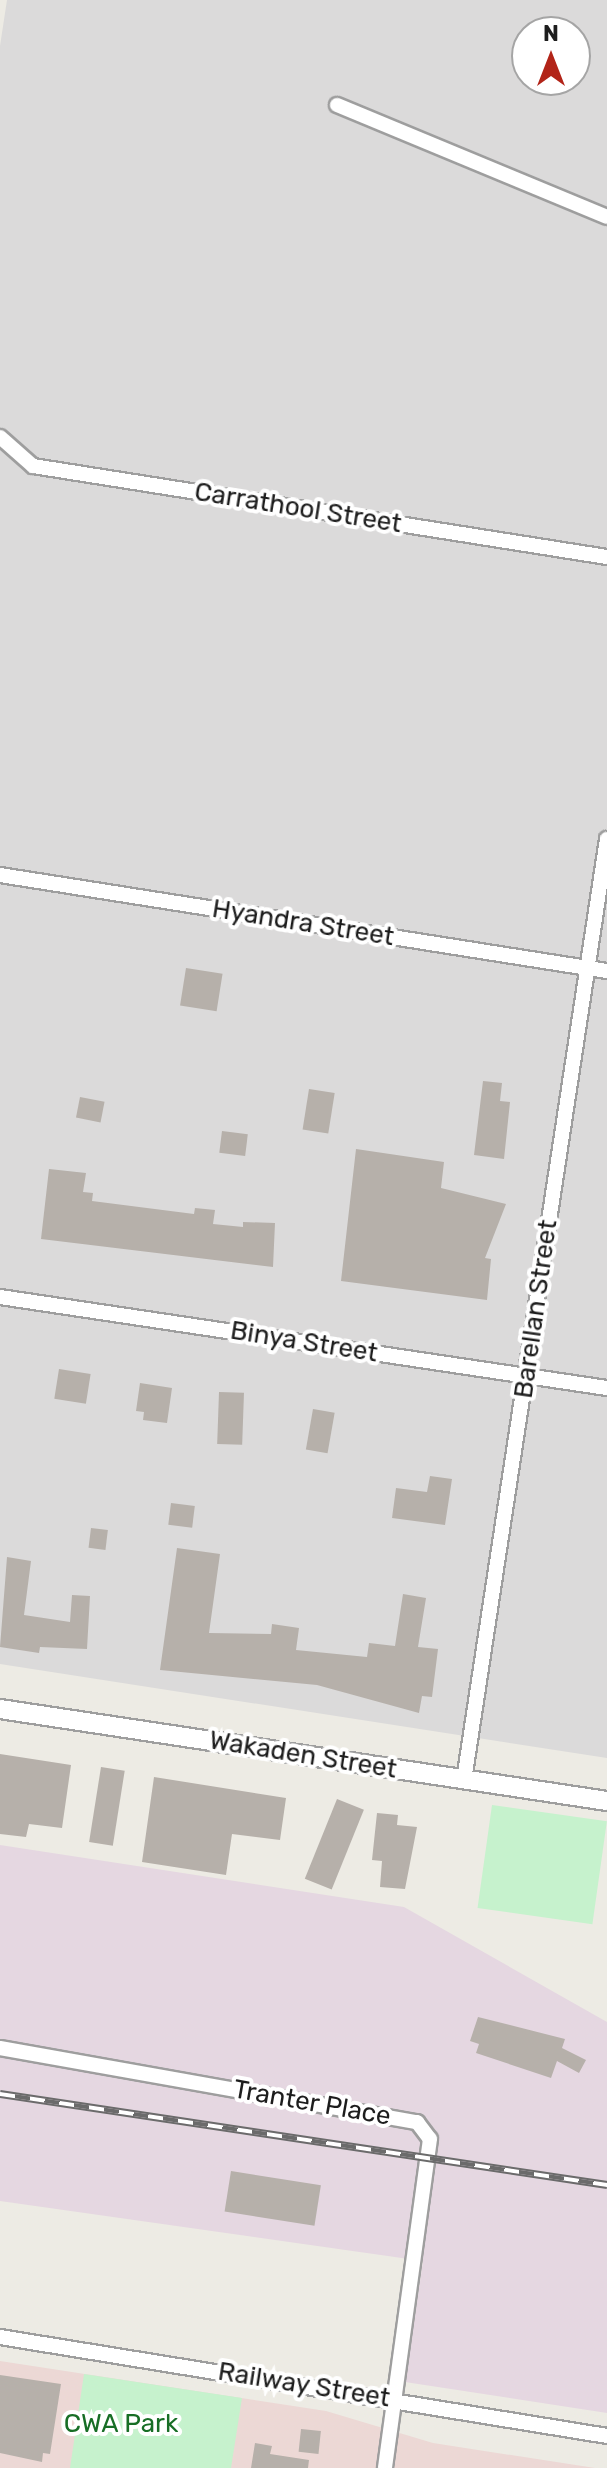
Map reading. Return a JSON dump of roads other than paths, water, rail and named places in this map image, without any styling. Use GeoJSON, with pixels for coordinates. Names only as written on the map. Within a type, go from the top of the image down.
{"type":"FeatureCollection","features":[{"type":"Feature","properties":{"kind":"street"},"geometry":{"type":"LineString","coordinates":[[337,105],[607,217]]}},
{"type":"Feature","properties":{"kind":"street","name":"Carrathool Street"},"geometry":{"type":"LineString","coordinates":[[0,437],[33,466],[607,557]]}},
{"type":"Feature","properties":{"kind":"street","name":"Barellan Street"},"geometry":{"type":"LineString","coordinates":[[464,1780],[607,839]]}},
{"type":"Feature","properties":{"kind":"street","name":"Hyandra Street"},"geometry":{"type":"LineString","coordinates":[[0,875],[607,971]]}},
{"type":"Feature","properties":{"kind":"street","name":"Binya Street"},"geometry":{"type":"LineString","coordinates":[[0,1297],[607,1388]]}},
{"type":"Feature","properties":{"kind":"street","name":"Wakaden Street"},"geometry":{"type":"LineString","coordinates":[[0,1709],[607,1801]]}},
{"type":"Feature","properties":{"kind":"street","name":"Tranter Place"},"geometry":{"type":"LineString","coordinates":[[0,2048],[417,2122],[430,2139],[385,2468]]}},
{"type":"Feature","properties":{"kind":"street","name":"Railway Street"},"geometry":{"type":"LineString","coordinates":[[0,2337],[607,2436]]}},
{"type":"Feature","properties":{"kind":"railway"},"geometry":{"type":"LineString","coordinates":[[0,2094],[607,2185]]}},
{"type":"Feature","properties":{"kind":"park label","name":"CWA Park"},"geometry":{"type":"Point","coordinates":[121,2424]}}]}
